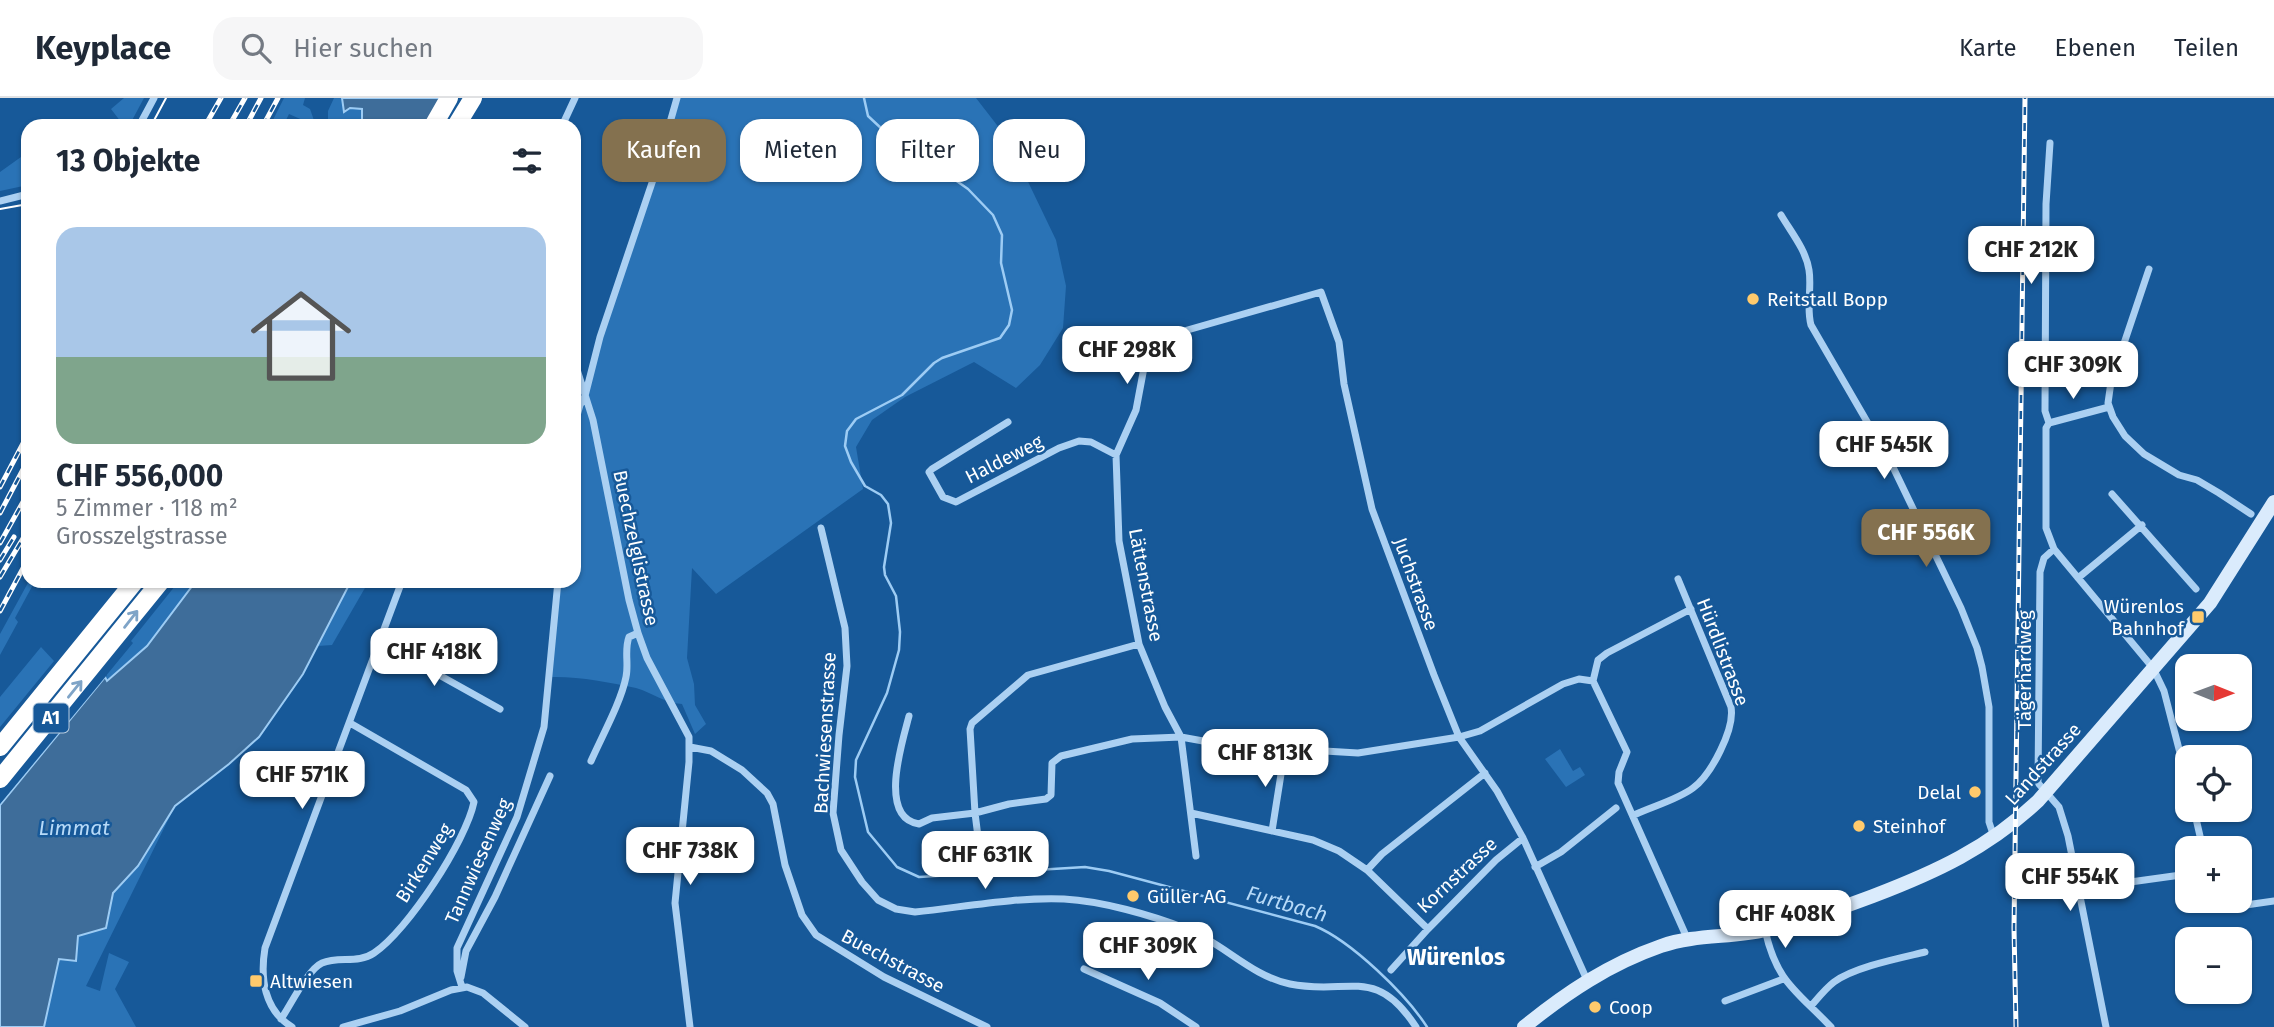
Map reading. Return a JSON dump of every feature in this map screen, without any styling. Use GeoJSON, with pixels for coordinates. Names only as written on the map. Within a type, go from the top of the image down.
{"type":"FeatureCollection","features":[{"type":"Feature","properties":{"kind":"highway"},"geometry":{"type":"LineString","coordinates":[[437,119],[449,98]]}},
{"type":"Feature","properties":{"kind":"highway"},"geometry":{"type":"LineString","coordinates":[[460,119],[474,98]]}},
{"type":"Feature","properties":{"kind":"highway","name":"A1"},"geometry":{"type":"LineString","coordinates":[[0,747],[129,588]]}},
{"type":"Feature","properties":{"kind":"highway","name":"A1"},"geometry":{"type":"LineString","coordinates":[[0,779],[155,588]]}},
{"type":"Feature","properties":{"kind":"main road","name":"Landstrasse"},"geometry":{"type":"LineString","coordinates":[[1524,1027],[1587,980],[1659,947],[1687,938],[1765,930],[1839,909],[1908,883],[1972,853],[1995,838],[2047,792],[2221,590],[2274,502]]}},
{"type":"Feature","properties":{"kind":"street"},"geometry":{"type":"LineString","coordinates":[[143,119],[154,98]]}},
{"type":"Feature","properties":{"kind":"street"},"geometry":{"type":"LineString","coordinates":[[565,119],[575,98]]}},
{"type":"Feature","properties":{"kind":"street"},"geometry":{"type":"LineString","coordinates":[[581,403],[677,98]]}},
{"type":"Feature","properties":{"kind":"street"},"geometry":{"type":"LineString","coordinates":[[2049,423],[2045,411],[2045,230],[2050,143]]}},
{"type":"Feature","properties":{"kind":"street"},"geometry":{"type":"LineString","coordinates":[[0,201],[21,196]]}},
{"type":"Feature","properties":{"kind":"street"},"geometry":{"type":"LineString","coordinates":[[1781,215],[1802,250],[1809,270],[1811,326],[1884,448],[1961,608],[1982,667],[1989,707],[1989,822],[1995,838]]}},
{"type":"Feature","properties":{"kind":"street"},"geometry":{"type":"LineString","coordinates":[[2149,269],[2111,382],[2109,407],[2125,436],[2144,454],[2179,475],[2197,480],[2251,514]]}},
{"type":"Feature","properties":{"kind":"street","name":"Lättenstrasse"},"geometry":{"type":"LineString","coordinates":[[1181,737],[1165,707],[1139,644],[1119,541],[1116,455],[1140,397],[1149,341],[1321,292]]}},
{"type":"Feature","properties":{"kind":"street","name":"Juchstrasse"},"geometry":{"type":"LineString","coordinates":[[1321,292],[1339,342],[1344,384],[1372,509],[1416,629],[1460,737],[1485,773],[1523,838],[1587,980]]}},
{"type":"Feature","properties":{"kind":"street","name":"Buechzelglistrasse"},"geometry":{"type":"LineString","coordinates":[[581,383],[593,420],[638,633],[658,679],[686,727],[690,747],[675,903],[690,1027]]}},
{"type":"Feature","properties":{"kind":"street"},"geometry":{"type":"LineString","coordinates":[[2109,407],[2049,423],[2046,428],[2046,528],[2053,549],[2153,668],[2164,691],[2178,745]]}},
{"type":"Feature","properties":{"kind":"street","name":"Haldeweg"},"geometry":{"type":"LineString","coordinates":[[1008,422],[929,472],[943,497],[956,502],[1059,448],[1079,441],[1091,442],[1116,455]]}},
{"type":"Feature","properties":{"kind":"street"},"geometry":{"type":"LineString","coordinates":[[2112,494],[2196,589]]}},
{"type":"Feature","properties":{"kind":"street"},"geometry":{"type":"LineString","coordinates":[[2078,578],[2141,524]]}},
{"type":"Feature","properties":{"kind":"street","name":"Bachwiesenstrasse"},"geometry":{"type":"LineString","coordinates":[[821,528],[845,628],[847,666],[833,813],[841,850],[862,882],[878,900],[896,909],[915,912],[1032,900],[1093,902],[1189,930],[1246,965],[1288,984],[1364,986],[1378,989],[1398,1003],[1416,1027]]}},
{"type":"Feature","properties":{"kind":"street","name":"Tägerhardweg"},"geometry":{"type":"LineString","coordinates":[[2053,549],[2044,558],[2040,572],[2038,783],[2059,807],[2080,890],[2106,1027]]}},
{"type":"Feature","properties":{"kind":"street","name":"Hürdlistrasse"},"geometry":{"type":"LineString","coordinates":[[1634,815],[1696,785],[1723,746],[1730,730],[1731,707],[1678,579]]}},
{"type":"Feature","properties":{"kind":"street"},"geometry":{"type":"LineString","coordinates":[[292,1027],[281,1019],[271,1006],[264,985],[265,948],[399,588]]}},
{"type":"Feature","properties":{"kind":"street","name":"Tannwiesenweg"},"geometry":{"type":"LineString","coordinates":[[462,987],[457,971],[457,948],[517,817],[544,727],[557,588]]}},
{"type":"Feature","properties":{"kind":"street"},"geometry":{"type":"LineString","coordinates":[[1687,938],[1618,783],[1619,772],[1627,757],[1626,747],[1593,681],[1598,660],[1607,653],[1691,609]]}},
{"type":"Feature","properties":{"kind":"street"},"geometry":{"type":"LineString","coordinates":[[591,761],[625,681],[628,664],[627,642],[638,633]]}},
{"type":"Feature","properties":{"kind":"street"},"geometry":{"type":"LineString","coordinates":[[380,642],[500,709]]}},
{"type":"Feature","properties":{"kind":"street"},"geometry":{"type":"LineString","coordinates":[[977,859],[980,853],[975,813],[970,729],[972,723],[1028,675],[1139,644]]}},
{"type":"Feature","properties":{"kind":"street"},"geometry":{"type":"LineString","coordinates":[[909,716],[894,785],[900,809],[909,820],[919,824],[932,818],[975,813],[1009,803],[1046,800],[1051,795],[1052,763],[1061,756],[1132,739],[1181,737],[1225,745],[1358,753],[1460,737],[1492,726],[1563,684],[1579,679],[1593,681]]}},
{"type":"Feature","properties":{"kind":"street","name":"Birkenweg"},"geometry":{"type":"LineString","coordinates":[[281,1019],[317,967],[328,962],[360,959],[379,950],[420,904],[445,866],[471,815],[474,802],[466,790],[350,723]]}},
{"type":"Feature","properties":{"kind":"street"},"geometry":{"type":"LineString","coordinates":[[1181,737],[1196,856]]}},
{"type":"Feature","properties":{"kind":"street","name":"Buechstrasse"},"geometry":{"type":"LineString","coordinates":[[690,747],[711,751],[742,771],[767,793],[773,804],[785,865],[798,905],[807,925],[816,935],[884,976],[987,1027]]}},
{"type":"Feature","properties":{"kind":"street"},"geometry":{"type":"LineString","coordinates":[[1272,831],[1285,749]]}},
{"type":"Feature","properties":{"kind":"street"},"geometry":{"type":"LineString","coordinates":[[1367,870],[1382,854],[1485,773]]}},
{"type":"Feature","properties":{"kind":"street"},"geometry":{"type":"LineString","coordinates":[[461,978],[466,951],[495,897],[550,776]]}},
{"type":"Feature","properties":{"kind":"street"},"geometry":{"type":"LineString","coordinates":[[1535,867],[1561,852],[1616,808]]}},
{"type":"Feature","properties":{"kind":"street","name":"Kornstrasse"},"geometry":{"type":"LineString","coordinates":[[1191,813],[1313,840],[1339,851],[1367,870],[1428,929],[1496,860],[1523,838]]}},
{"type":"Feature","properties":{"kind":"street"},"geometry":{"type":"LineString","coordinates":[[2080,890],[2175,876]]}},
{"type":"Feature","properties":{"kind":"street"},"geometry":{"type":"LineString","coordinates":[[2252,904],[2274,901]]}},
{"type":"Feature","properties":{"kind":"street"},"geometry":{"type":"LineString","coordinates":[[1391,971],[1428,929]]}},
{"type":"Feature","properties":{"kind":"street"},"geometry":{"type":"LineString","coordinates":[[1765,930],[1773,958],[1783,979],[1792,991],[1831,1027]]}},
{"type":"Feature","properties":{"kind":"street"},"geometry":{"type":"LineString","coordinates":[[1811,1006],[1841,978],[1888,961],[1925,952]]}},
{"type":"Feature","properties":{"kind":"street"},"geometry":{"type":"LineString","coordinates":[[1084,969],[1160,1003],[1196,1027]]}},
{"type":"Feature","properties":{"kind":"street"},"geometry":{"type":"LineString","coordinates":[[1725,1001],[1783,979]]}},
{"type":"Feature","properties":{"kind":"street"},"geometry":{"type":"LineString","coordinates":[[342,1027],[400,1011],[462,987],[483,993],[525,1027]]}},
{"type":"Feature","properties":{"kind":"shaded area"},"geometry":{"type":"Polygon","coordinates":[[[124,98],[144,98],[133,119],[119,119],[111,109],[124,98]]]}},
{"type":"Feature","properties":{"kind":"shaded area"},"geometry":{"type":"Polygon","coordinates":[[[284,98],[305,98],[303,105],[310,109],[314,119],[300,119],[289,114],[286,119],[274,119],[284,98]]]}},
{"type":"Feature","properties":{"kind":"shaded area"},"geometry":{"type":"Polygon","coordinates":[[[334,98],[342,98],[345,112],[350,108],[363,109],[362,119],[328,119],[328,111],[334,98]]]}},
{"type":"Feature","properties":{"kind":"shaded area"},"geometry":{"type":"Polygon","coordinates":[[[677,98],[976,98],[993,120],[993,182],[1028,182],[1056,240],[1066,286],[1063,328],[1040,365],[1016,388],[974,362],[905,397],[872,420],[856,447],[863,489],[716,594],[692,568],[687,658],[694,684],[695,705],[706,724],[695,734],[682,704],[625,686],[582,678],[549,677],[557,588],[581,588],[581,404],[651,182],[726,182],[726,119],[670,119],[677,98]]]}},
{"type":"Feature","properties":{"kind":"shaded area"},"geometry":{"type":"Polygon","coordinates":[[[21,157],[21,186],[0,191],[0,172],[21,157]]]}},
{"type":"Feature","properties":{"kind":"shaded area"},"geometry":{"type":"Polygon","coordinates":[[[25,588],[31,588],[15,618],[18,622],[0,655],[0,634],[25,588]]]}},
{"type":"Feature","properties":{"kind":"shaded area"},"geometry":{"type":"Polygon","coordinates":[[[173,588],[191,588],[147,646],[107,681],[105,677],[133,643],[131,641],[173,588]]]}},
{"type":"Feature","properties":{"kind":"shaded area"},"geometry":{"type":"Polygon","coordinates":[[[347,588],[365,588],[332,645],[318,646],[347,588]]]}},
{"type":"Feature","properties":{"kind":"shaded area"},"geometry":{"type":"Polygon","coordinates":[[[41,647],[54,661],[0,727],[0,697],[41,647]]]}},
{"type":"Feature","properties":{"kind":"shaded area"},"geometry":{"type":"Polygon","coordinates":[[[1560,749],[1573,771],[1580,767],[1585,775],[1566,787],[1545,759],[1560,749]]]}},
{"type":"Feature","properties":{"kind":"shaded area"},"geometry":{"type":"Polygon","coordinates":[[[175,806],[86,986],[100,991],[109,953],[129,962],[115,989],[136,1027],[44,1027],[59,959],[78,936],[106,928],[113,893],[138,866],[175,806]]]}},
{"type":"Feature","properties":{"kind":"water"},"geometry":{"type":"Polygon","coordinates":[[[342,98],[442,98],[442,119],[362,119],[362,109],[350,108],[344,112],[342,98]]]}},
{"type":"Feature","properties":{"kind":"water","name":"Limmat"},"geometry":{"type":"Polygon","coordinates":[[[191,588],[347,588],[303,674],[259,737],[175,806],[138,866],[113,893],[106,928],[78,936],[76,961],[59,959],[44,1027],[0,1027],[0,805],[105,677],[107,681],[147,646],[191,588]]]}},
{"type":"Feature","properties":{"kind":"pier"},"geometry":{"type":"Polygon","coordinates":[[[105,674],[107,675],[0,804],[0,799],[105,674]]]}},
{"type":"Feature","properties":{"kind":"waterway","name":"Furtbach"},"geometry":{"type":"LineString","coordinates":[[864,98],[868,116],[896,142],[968,189],[993,215],[1002,235],[1001,263],[1012,310],[1009,325],[1000,338],[942,358],[902,395],[856,419],[847,431],[845,446],[851,462],[865,486],[881,495],[888,504],[891,523],[884,567],[885,575],[896,596],[900,632],[899,650],[887,693],[856,760],[855,777],[868,832],[897,867],[919,877],[1085,867],[1315,926],[1345,943],[1377,970],[1406,999],[1427,1027]]}},
{"type":"Feature","properties":{"kind":"tram line"},"geometry":{"type":"LineString","coordinates":[[155,119],[166,98]]}},
{"type":"Feature","properties":{"kind":"tram line"},"geometry":{"type":"LineString","coordinates":[[0,209],[21,205]]}},
{"type":"Feature","properties":{"kind":"railway"},"geometry":{"type":"LineString","coordinates":[[209,119],[221,98]]}},
{"type":"Feature","properties":{"kind":"railway"},"geometry":{"type":"LineString","coordinates":[[233,119],[245,98]]}},
{"type":"Feature","properties":{"kind":"railway"},"geometry":{"type":"LineString","coordinates":[[250,119],[261,98]]}},
{"type":"Feature","properties":{"kind":"railway"},"geometry":{"type":"LineString","coordinates":[[267,119],[278,98]]}},
{"type":"Feature","properties":{"kind":"railway"},"geometry":{"type":"LineString","coordinates":[[2016,1027],[2014,928],[2025,98]]}},
{"type":"Feature","properties":{"kind":"railway"},"geometry":{"type":"LineString","coordinates":[[0,487],[21,447]]}},
{"type":"Feature","properties":{"kind":"railway"},"geometry":{"type":"LineString","coordinates":[[0,513],[21,473]]}},
{"type":"Feature","properties":{"kind":"railway"},"geometry":{"type":"LineString","coordinates":[[0,543],[21,506]]}},
{"type":"Feature","properties":{"kind":"railway"},"geometry":{"type":"LineString","coordinates":[[0,560],[14,537]]}},
{"type":"Feature","properties":{"kind":"railway"},"geometry":{"type":"LineString","coordinates":[[0,577],[21,542]]}},
{"type":"Feature","properties":{"kind":"railway"},"geometry":{"type":"LineString","coordinates":[[0,611],[21,572]]}},
{"type":"Feature","properties":{"kind":"place","name":"Reitstall Bopp"},"geometry":{"type":"Point","coordinates":[1753,299]}},
{"type":"Feature","properties":{"kind":"place","name":"Würenlos Bahnhof"},"geometry":{"type":"Point","coordinates":[2198,617]}},
{"type":"Feature","properties":{"kind":"place","name":"Delal"},"geometry":{"type":"Point","coordinates":[1975,792]}},
{"type":"Feature","properties":{"kind":"place","name":"Steinhof"},"geometry":{"type":"Point","coordinates":[1859,826]}},
{"type":"Feature","properties":{"kind":"place","name":"Güller AG"},"geometry":{"type":"Point","coordinates":[1133,896]}},
{"type":"Feature","properties":{"kind":"place","name":"Altwiesen"},"geometry":{"type":"Point","coordinates":[256,981]}},
{"type":"Feature","properties":{"kind":"place","name":"Coop"},"geometry":{"type":"Point","coordinates":[1595,1007]}},
{"type":"Feature","properties":{"kind":"district","name":"Würenlos"},"geometry":{"type":"Point","coordinates":[1456,957]}}]}
